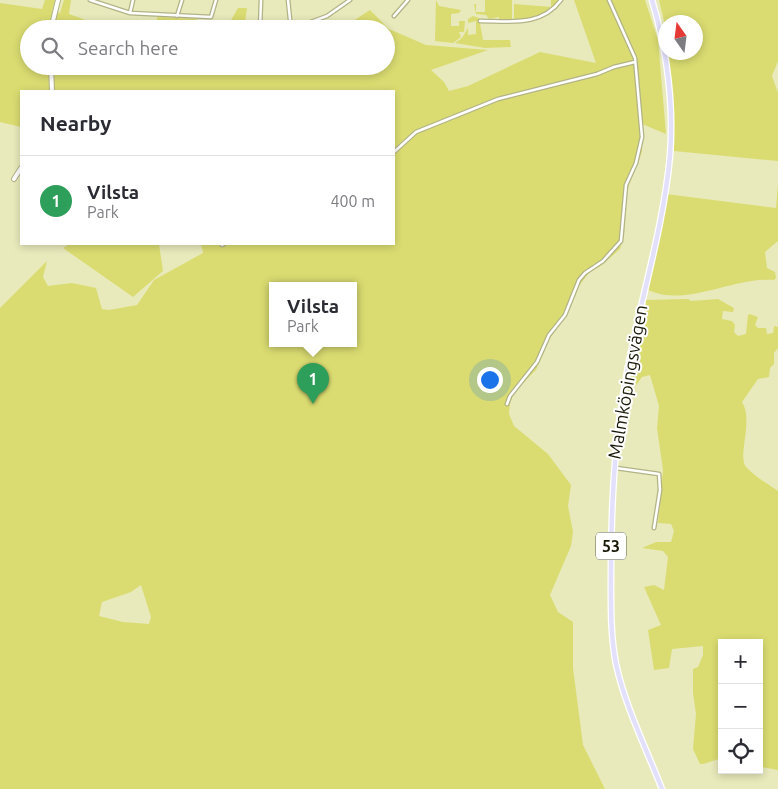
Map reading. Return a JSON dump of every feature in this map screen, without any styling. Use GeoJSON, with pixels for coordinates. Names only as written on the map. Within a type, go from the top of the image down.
{"type":"FeatureCollection","features":[{"type":"Feature","properties":{"kind":"main road","name":"Malmköpingsvägen"},"geometry":{"type":"LineString","coordinates":[[652,0],[662,37],[669,80],[670,156],[663,202],[626,378],[614,468],[610,563],[613,647],[625,692],[662,789]]}},
{"type":"Feature","properties":{"kind":"street"},"geometry":{"type":"LineString","coordinates":[[53,20],[58,0]]}},
{"type":"Feature","properties":{"kind":"street"},"geometry":{"type":"LineString","coordinates":[[90,0],[130,13],[211,17],[216,0]]}},
{"type":"Feature","properties":{"kind":"street"},"geometry":{"type":"LineString","coordinates":[[130,13],[133,0]]}},
{"type":"Feature","properties":{"kind":"street"},"geometry":{"type":"LineString","coordinates":[[177,16],[182,0]]}},
{"type":"Feature","properties":{"kind":"street"},"geometry":{"type":"LineString","coordinates":[[260,0],[260,20]]}},
{"type":"Feature","properties":{"kind":"street"},"geometry":{"type":"LineString","coordinates":[[288,0],[290,20]]}},
{"type":"Feature","properties":{"kind":"street"},"geometry":{"type":"LineString","coordinates":[[316,20],[327,16],[350,0]]}},
{"type":"Feature","properties":{"kind":"street"},"geometry":{"type":"LineString","coordinates":[[394,16],[408,0]]}},
{"type":"Feature","properties":{"kind":"street"},"geometry":{"type":"LineString","coordinates":[[480,21],[535,19],[551,11],[561,0]]}},
{"type":"Feature","properties":{"kind":"street"},"geometry":{"type":"LineString","coordinates":[[507,404],[510,396],[537,362],[547,339],[564,315],[582,276],[599,265],[620,244],[626,185],[636,163],[642,137],[635,62],[609,0]]}},
{"type":"Feature","properties":{"kind":"street"},"geometry":{"type":"LineString","coordinates":[[395,151],[416,132],[498,99],[635,62]]}},
{"type":"Feature","properties":{"kind":"street"},"geometry":{"type":"LineString","coordinates":[[51,75],[52,90]]}},
{"type":"Feature","properties":{"kind":"street"},"geometry":{"type":"LineString","coordinates":[[14,179],[20,170]]}},
{"type":"Feature","properties":{"kind":"street"},"geometry":{"type":"LineString","coordinates":[[614,468],[659,474],[660,490],[654,528]]}},
{"type":"Feature","properties":{"kind":"shaded area"},"geometry":{"type":"Polygon","coordinates":[[[45,0],[55,0],[52,11],[60,13],[64,0],[71,0],[69,14],[86,20],[20,20],[20,75],[395,75],[395,32],[426,45],[488,50],[431,70],[444,82],[449,91],[468,86],[540,52],[596,63],[574,0],[645,0],[658,40],[658,60],[660,60],[666,134],[642,124],[642,152],[627,190],[624,236],[620,249],[602,265],[589,273],[578,287],[564,319],[550,338],[536,370],[515,391],[510,403],[509,414],[514,426],[548,454],[571,485],[568,506],[573,532],[571,546],[550,595],[558,612],[573,622],[573,668],[583,745],[605,789],[0,789],[0,308],[47,261],[43,277],[48,286],[72,283],[96,288],[102,309],[109,310],[137,305],[154,280],[203,253],[201,245],[395,245],[395,90],[20,90],[20,127],[0,122],[0,3],[42,9],[45,0]],[[141,585],[131,592],[102,602],[99,616],[123,622],[149,624],[151,617],[141,585]]]}},
{"type":"Feature","properties":{"kind":"shaded area"},"geometry":{"type":"Polygon","coordinates":[[[436,0],[439,6],[461,10],[459,13],[451,14],[451,26],[459,26],[459,21],[465,21],[464,32],[459,32],[461,37],[453,43],[435,41],[436,0]]]}},
{"type":"Feature","properties":{"kind":"shaded area"},"geometry":{"type":"Polygon","coordinates":[[[485,0],[512,0],[512,19],[499,19],[499,17],[489,19],[486,15],[476,14],[474,4],[476,4],[476,12],[485,12],[485,0]]]}},
{"type":"Feature","properties":{"kind":"shaded area"},"geometry":{"type":"Polygon","coordinates":[[[551,0],[559,0],[550,9],[539,16],[527,19],[514,19],[514,4],[551,7],[551,0]]]}},
{"type":"Feature","properties":{"kind":"shaded area"},"geometry":{"type":"Polygon","coordinates":[[[659,0],[778,0],[778,61],[772,76],[778,93],[778,161],[674,151],[669,60],[703,60],[703,15],[663,15],[659,0]]]}},
{"type":"Feature","properties":{"kind":"shaded area"},"geometry":{"type":"Polygon","coordinates":[[[238,8],[247,8],[245,20],[231,20],[238,8]]]}},
{"type":"Feature","properties":{"kind":"shaded area"},"geometry":{"type":"Polygon","coordinates":[[[370,10],[380,20],[355,20],[370,10]]]}},
{"type":"Feature","properties":{"kind":"shaded area"},"geometry":{"type":"Polygon","coordinates":[[[473,16],[479,18],[483,40],[510,40],[511,47],[485,48],[455,43],[462,38],[468,28],[468,35],[476,34],[476,21],[468,23],[468,19],[473,16]]]}},
{"type":"Feature","properties":{"kind":"shaded area"},"geometry":{"type":"Polygon","coordinates":[[[157,17],[197,19],[197,20],[157,20],[157,17]]]}},
{"type":"Feature","properties":{"kind":"shaded area"},"geometry":{"type":"Polygon","coordinates":[[[778,183],[778,241],[765,252],[767,268],[775,272],[776,278],[774,280],[743,282],[694,294],[663,295],[648,290],[666,194],[776,208],[778,183]]]}},
{"type":"Feature","properties":{"kind":"shaded area"},"geometry":{"type":"Polygon","coordinates":[[[68,245],[159,245],[163,271],[133,297],[63,248],[68,245]]]}},
{"type":"Feature","properties":{"kind":"shaded area"},"geometry":{"type":"Polygon","coordinates":[[[688,299],[691,301],[718,299],[734,308],[733,312],[723,311],[722,319],[732,321],[735,325],[734,332],[738,336],[746,334],[748,315],[750,314],[758,317],[755,325],[758,328],[766,328],[767,334],[773,333],[774,326],[778,327],[778,348],[774,353],[774,364],[770,368],[769,377],[758,379],[742,402],[746,418],[743,454],[746,467],[778,491],[778,770],[763,767],[763,639],[718,639],[718,759],[703,764],[700,764],[693,749],[696,714],[693,693],[693,669],[698,667],[703,655],[703,646],[672,649],[669,668],[654,670],[648,630],[661,625],[644,587],[654,585],[664,590],[668,557],[663,551],[642,548],[656,542],[671,542],[674,531],[671,524],[658,523],[663,470],[657,428],[659,406],[650,375],[642,377],[634,388],[633,396],[625,398],[632,355],[639,348],[646,322],[646,300],[688,299]]]}},
{"type":"Feature","properties":{"kind":"place","name":"Vilsta"},"geometry":{"type":"Point","coordinates":[313,404]}}]}
